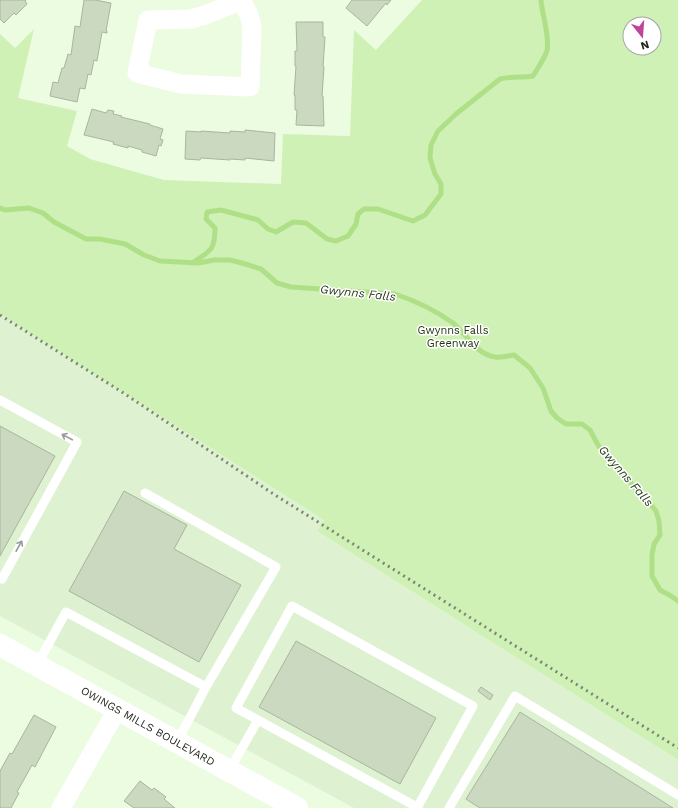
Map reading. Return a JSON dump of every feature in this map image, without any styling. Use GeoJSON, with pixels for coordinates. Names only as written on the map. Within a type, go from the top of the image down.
{"type":"FeatureCollection","features":[{"type":"Feature","properties":{"kind":"main road","name":"OWINGS MILLS BOULEVARD"},"geometry":{"type":"LineString","coordinates":[[0,645],[297,808]]}},
{"type":"Feature","properties":{"kind":"street"},"geometry":{"type":"LineString","coordinates":[[243,0],[252,27],[250,87],[181,84],[137,73],[148,20],[190,19],[205,15],[243,0]]}},
{"type":"Feature","properties":{"kind":"street"},"geometry":{"type":"LineString","coordinates":[[61,808],[117,710]]}},
{"type":"Feature","properties":{"kind":"lane"},"geometry":{"type":"LineString","coordinates":[[0,400],[77,442],[2,579],[0,578]]}},
{"type":"Feature","properties":{"kind":"lane"},"geometry":{"type":"LineString","coordinates":[[145,493],[276,567],[206,687],[177,742]]}},
{"type":"Feature","properties":{"kind":"lane"},"geometry":{"type":"LineString","coordinates":[[292,606],[473,706],[417,808],[236,708],[292,606]]}},
{"type":"Feature","properties":{"kind":"lane"},"geometry":{"type":"LineString","coordinates":[[37,665],[66,612],[206,687]]}},
{"type":"Feature","properties":{"kind":"lane"},"geometry":{"type":"LineString","coordinates":[[449,808],[515,696],[678,795]]}},
{"type":"Feature","properties":{"kind":"lane"},"geometry":{"type":"LineString","coordinates":[[229,771],[258,720]]}},
{"type":"Feature","properties":{"kind":"shaded area"},"geometry":{"type":"Polygon","coordinates":[[[0,314],[324,520],[317,531],[678,760],[678,808],[354,808],[0,616],[0,314]]]}},
{"type":"Feature","properties":{"kind":"green space","name":"Gwynns Falls Greenway"},"geometry":{"type":"Polygon","coordinates":[[[422,0],[678,0],[678,760],[317,531],[324,520],[0,314],[0,34],[15,48],[34,29],[18,98],[77,111],[67,146],[90,159],[164,180],[281,184],[283,134],[350,136],[354,30],[376,50],[422,0]]]}},
{"type":"Feature","properties":{"kind":"building"},"geometry":{"type":"Polygon","coordinates":[[[0,0],[26,0],[25,1],[27,4],[16,15],[14,13],[4,23],[0,19],[0,0]]]}},
{"type":"Feature","properties":{"kind":"building"},"geometry":{"type":"Polygon","coordinates":[[[84,0],[95,0],[111,3],[106,31],[107,33],[102,32],[97,61],[94,60],[91,75],[88,74],[85,89],[80,88],[77,102],[50,96],[53,82],[58,83],[68,54],[71,55],[75,26],[80,27],[84,0]]]}},
{"type":"Feature","properties":{"kind":"building"},"geometry":{"type":"Polygon","coordinates":[[[352,0],[391,0],[387,5],[386,3],[367,26],[346,8],[352,0]]]}},
{"type":"Feature","properties":{"kind":"building"},"geometry":{"type":"Polygon","coordinates":[[[296,22],[323,22],[323,37],[325,37],[322,96],[324,126],[296,125],[297,110],[295,110],[294,95],[296,66],[295,51],[297,51],[296,22]]]}},
{"type":"Feature","properties":{"kind":"building"},"geometry":{"type":"Polygon","coordinates":[[[92,109],[106,113],[108,110],[114,111],[113,114],[122,116],[121,117],[150,124],[163,129],[160,139],[163,140],[161,146],[159,145],[156,156],[142,152],[142,150],[128,146],[128,148],[113,144],[114,142],[84,135],[92,109]]]}},
{"type":"Feature","properties":{"kind":"building"},"geometry":{"type":"Polygon","coordinates":[[[245,130],[275,133],[274,161],[245,158],[245,160],[201,158],[200,160],[185,159],[186,131],[230,133],[230,131],[245,132],[245,130]]]}},
{"type":"Feature","properties":{"kind":"building"},"geometry":{"type":"Polygon","coordinates":[[[0,426],[55,456],[0,556],[0,426]]]}},
{"type":"Feature","properties":{"kind":"building"},"geometry":{"type":"Polygon","coordinates":[[[124,491],[187,525],[174,549],[241,585],[199,662],[69,591],[124,491]]]}},
{"type":"Feature","properties":{"kind":"building"},"geometry":{"type":"Polygon","coordinates":[[[296,641],[436,718],[400,784],[259,707],[296,641]]]}},
{"type":"Feature","properties":{"kind":"building"},"geometry":{"type":"Polygon","coordinates":[[[481,687],[493,695],[490,700],[478,691],[481,687]]]}},
{"type":"Feature","properties":{"kind":"building"},"geometry":{"type":"Polygon","coordinates":[[[520,712],[673,808],[480,808],[466,799],[520,712]]]}},
{"type":"Feature","properties":{"kind":"building"},"geometry":{"type":"Polygon","coordinates":[[[34,715],[56,727],[35,767],[32,765],[17,792],[19,793],[11,808],[0,808],[0,771],[10,753],[12,754],[34,715]]]}},
{"type":"Feature","properties":{"kind":"building"},"geometry":{"type":"Polygon","coordinates":[[[140,781],[152,790],[154,788],[166,797],[164,799],[175,808],[134,808],[124,801],[140,781]]]}},
{"type":"Feature","properties":{"kind":"waterway"},"geometry":{"type":"LineString","coordinates":[[192,263],[207,253],[214,241],[215,228],[206,219],[207,212],[221,210],[258,220],[268,229],[276,232],[293,222],[306,223],[327,239],[336,241],[348,236],[356,224],[358,214],[364,209],[378,209],[413,221],[425,215],[441,194],[441,184],[435,174],[430,158],[431,145],[438,131],[456,114],[500,79],[533,76],[543,60],[548,45],[541,0]]}},
{"type":"Feature","properties":{"kind":"waterway","name":"Gwynns Falls"},"geometry":{"type":"LineString","coordinates":[[0,208],[5,210],[29,208],[43,213],[54,222],[86,239],[100,239],[125,244],[144,255],[160,261],[199,263],[214,260],[230,260],[261,269],[277,283],[291,287],[395,294],[425,306],[446,318],[458,327],[482,352],[495,357],[514,355],[530,368],[543,388],[551,411],[557,418],[566,424],[582,424],[590,430],[598,445],[614,466],[644,496],[656,511],[659,521],[660,535],[654,544],[652,555],[652,576],[660,590],[678,601]]}},
{"type":"Feature","properties":{"kind":"railway"},"geometry":{"type":"LineString","coordinates":[[0,315],[125,394],[275,495],[678,748]]}}]}
